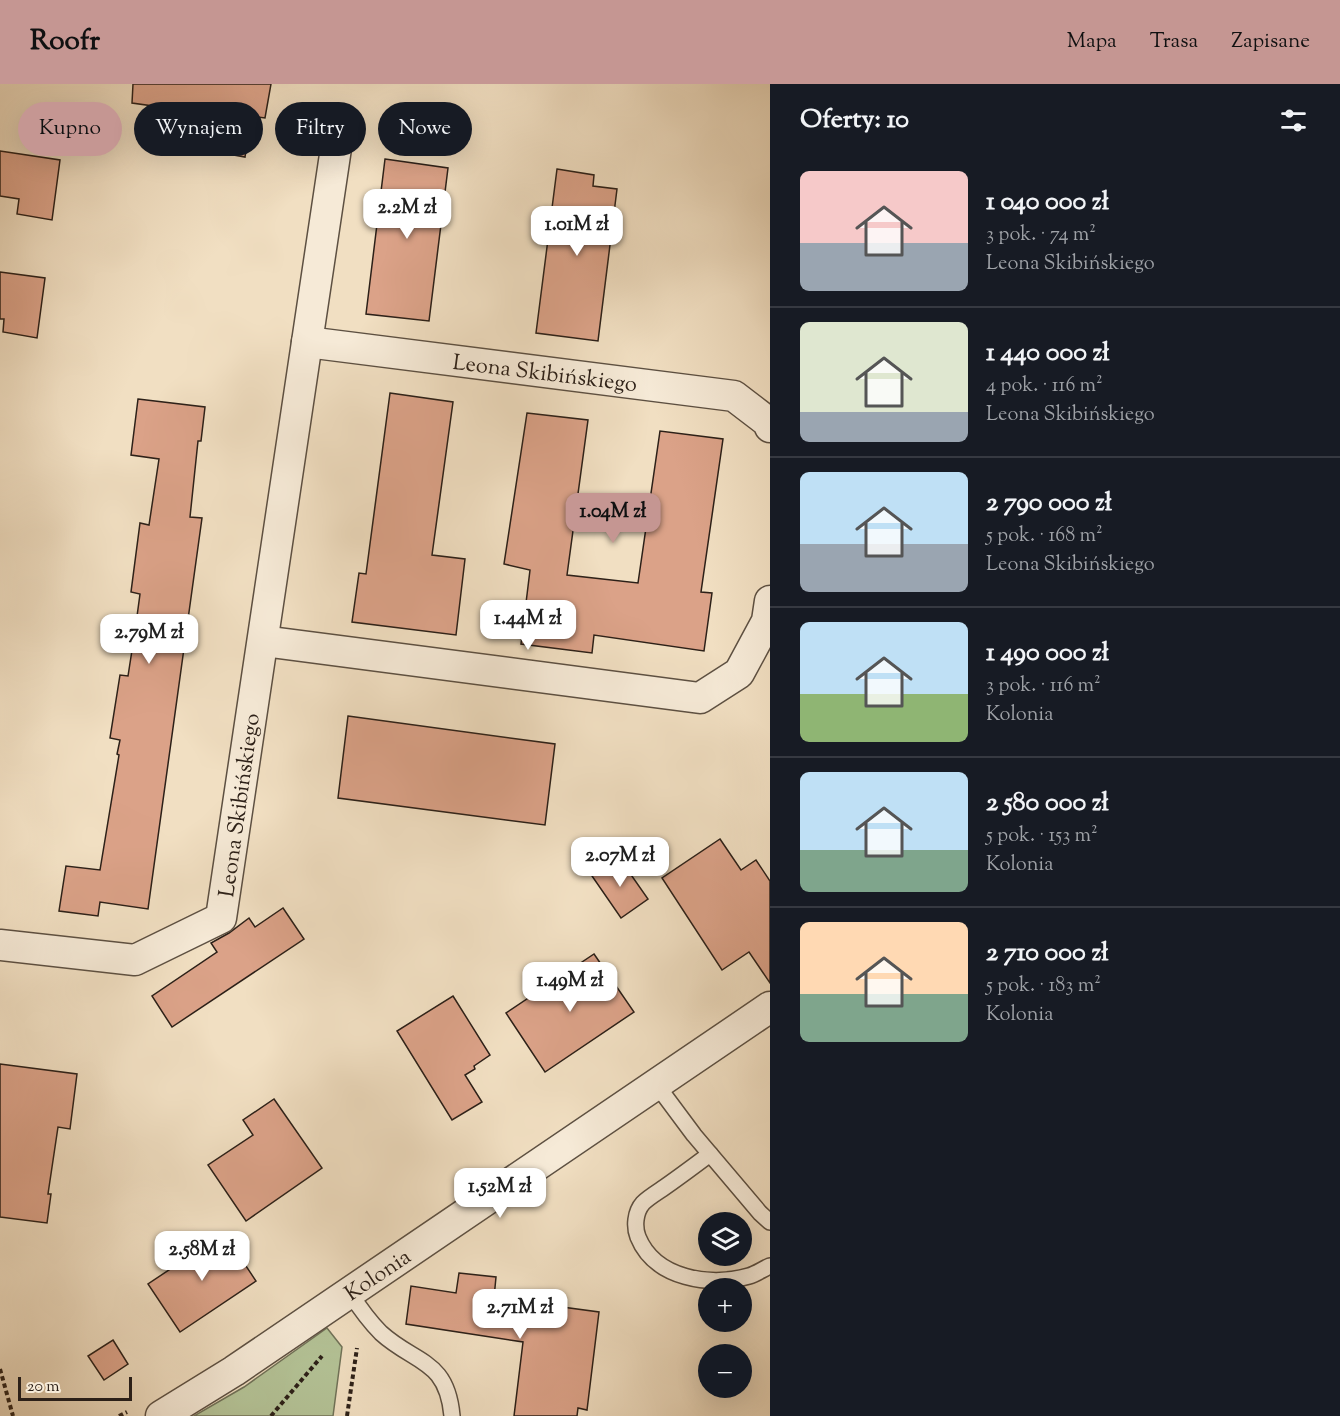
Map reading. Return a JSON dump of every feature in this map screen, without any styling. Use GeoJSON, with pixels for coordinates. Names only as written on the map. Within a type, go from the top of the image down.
{"type":"FeatureCollection","features":[{"type":"Feature","properties":{"kind":"street","name":"Leona Skibińskiego"},"geometry":{"type":"LineString","coordinates":[[0,945],[135,960],[221,918],[335,156]]}},
{"type":"Feature","properties":{"kind":"street","name":"Leona Skibińskiego"},"geometry":{"type":"LineString","coordinates":[[307,342],[734,396],[768,422],[770,427]]}},
{"type":"Feature","properties":{"kind":"street"},"geometry":{"type":"LineString","coordinates":[[263,641],[700,698],[739,673],[767,621],[770,601]]}},
{"type":"Feature","properties":{"kind":"street","name":"Kolonia"},"geometry":{"type":"LineString","coordinates":[[161,1416],[234,1371],[356,1302],[656,1084],[770,1007]]}},
{"type":"Feature","properties":{"kind":"lane"},"geometry":{"type":"LineString","coordinates":[[656,1084],[710,1154],[770,1222]]}},
{"type":"Feature","properties":{"kind":"lane"},"geometry":{"type":"LineString","coordinates":[[710,1154],[642,1203],[636,1217],[635,1231],[640,1244],[652,1259],[670,1272],[696,1279],[750,1276],[770,1266]]}},
{"type":"Feature","properties":{"kind":"lane"},"geometry":{"type":"LineString","coordinates":[[356,1302],[382,1334],[423,1360],[441,1378],[451,1397],[452,1416]]}},
{"type":"Feature","properties":{"kind":"path"},"geometry":{"type":"LineString","coordinates":[[271,1416],[356,1302]]}},
{"type":"Feature","properties":{"kind":"path"},"geometry":{"type":"LineString","coordinates":[[0,1369],[13,1416]]}},
{"type":"Feature","properties":{"kind":"green space"},"geometry":{"type":"Polygon","coordinates":[[[327,1328],[342,1347],[333,1416],[194,1416],[244,1387],[327,1328]]]}},
{"type":"Feature","properties":{"kind":"building"},"geometry":{"type":"Polygon","coordinates":[[[133,84],[271,84],[265,118],[263,118],[263,102],[132,103],[133,84]]]}},
{"type":"Feature","properties":{"kind":"building"},"geometry":{"type":"Polygon","coordinates":[[[0,151],[18,154],[18,156],[60,160],[52,220],[17,214],[19,199],[0,196],[0,151]]]}},
{"type":"Feature","properties":{"kind":"building"},"geometry":{"type":"Polygon","coordinates":[[[385,159],[448,168],[429,321],[366,314],[385,159]]]}},
{"type":"Feature","properties":{"kind":"building"},"geometry":{"type":"Polygon","coordinates":[[[557,169],[594,175],[593,186],[617,189],[598,341],[536,333],[557,169]]]}},
{"type":"Feature","properties":{"kind":"building"},"geometry":{"type":"Polygon","coordinates":[[[0,272],[45,278],[37,338],[3,332],[4,319],[0,319],[0,272]]]}},
{"type":"Feature","properties":{"kind":"building"},"geometry":{"type":"Polygon","coordinates":[[[390,393],[453,402],[432,555],[465,559],[456,635],[352,622],[359,573],[366,574],[390,393]]]}},
{"type":"Feature","properties":{"kind":"building"},"geometry":{"type":"Polygon","coordinates":[[[138,399],[205,407],[201,441],[198,441],[190,517],[202,518],[148,909],[100,902],[98,916],[59,911],[66,866],[100,870],[119,755],[117,754],[120,740],[110,738],[120,675],[128,676],[135,631],[140,594],[131,592],[140,523],[149,525],[159,459],[131,455],[138,399]]]}},
{"type":"Feature","properties":{"kind":"building"},"geometry":{"type":"Polygon","coordinates":[[[527,413],[588,420],[567,575],[638,583],[660,431],[723,439],[701,592],[712,593],[704,651],[594,635],[592,653],[521,644],[530,570],[504,564],[527,413]]]}},
{"type":"Feature","properties":{"kind":"building"},"geometry":{"type":"Polygon","coordinates":[[[348,716],[555,744],[545,825],[338,798],[348,716]]]}},
{"type":"Feature","properties":{"kind":"building"},"geometry":{"type":"Polygon","coordinates":[[[720,839],[741,870],[756,860],[770,881],[770,983],[749,952],[722,970],[662,878],[720,839]]]}},
{"type":"Feature","properties":{"kind":"building"},"geometry":{"type":"Polygon","coordinates":[[[620,859],[648,899],[621,918],[592,876],[620,859]]]}},
{"type":"Feature","properties":{"kind":"building"},"geometry":{"type":"Polygon","coordinates":[[[283,908],[304,939],[172,1027],[152,996],[217,952],[211,943],[249,918],[255,927],[283,908]]]}},
{"type":"Feature","properties":{"kind":"building"},"geometry":{"type":"Polygon","coordinates":[[[594,954],[634,1012],[545,1072],[506,1013],[594,954]]]}},
{"type":"Feature","properties":{"kind":"building"},"geometry":{"type":"Polygon","coordinates":[[[453,996],[490,1055],[465,1075],[482,1102],[452,1120],[397,1031],[453,996]]]}},
{"type":"Feature","properties":{"kind":"building"},"geometry":{"type":"Polygon","coordinates":[[[0,1064],[77,1074],[70,1129],[58,1127],[48,1194],[51,1194],[47,1223],[0,1217],[0,1064]]]}},
{"type":"Feature","properties":{"kind":"building"},"geometry":{"type":"Polygon","coordinates":[[[274,1099],[322,1168],[246,1221],[208,1165],[253,1135],[243,1120],[274,1099]]]}},
{"type":"Feature","properties":{"kind":"building"},"geometry":{"type":"Polygon","coordinates":[[[224,1233],[256,1281],[180,1332],[148,1284],[224,1233]]]}},
{"type":"Feature","properties":{"kind":"building"},"geometry":{"type":"Polygon","coordinates":[[[459,1273],[496,1277],[494,1298],[599,1312],[587,1410],[578,1408],[577,1416],[514,1416],[523,1342],[406,1324],[411,1286],[456,1293],[459,1273]]]}},
{"type":"Feature","properties":{"kind":"building"},"geometry":{"type":"Polygon","coordinates":[[[113,1340],[128,1364],[104,1380],[88,1356],[113,1340]]]}}]}
